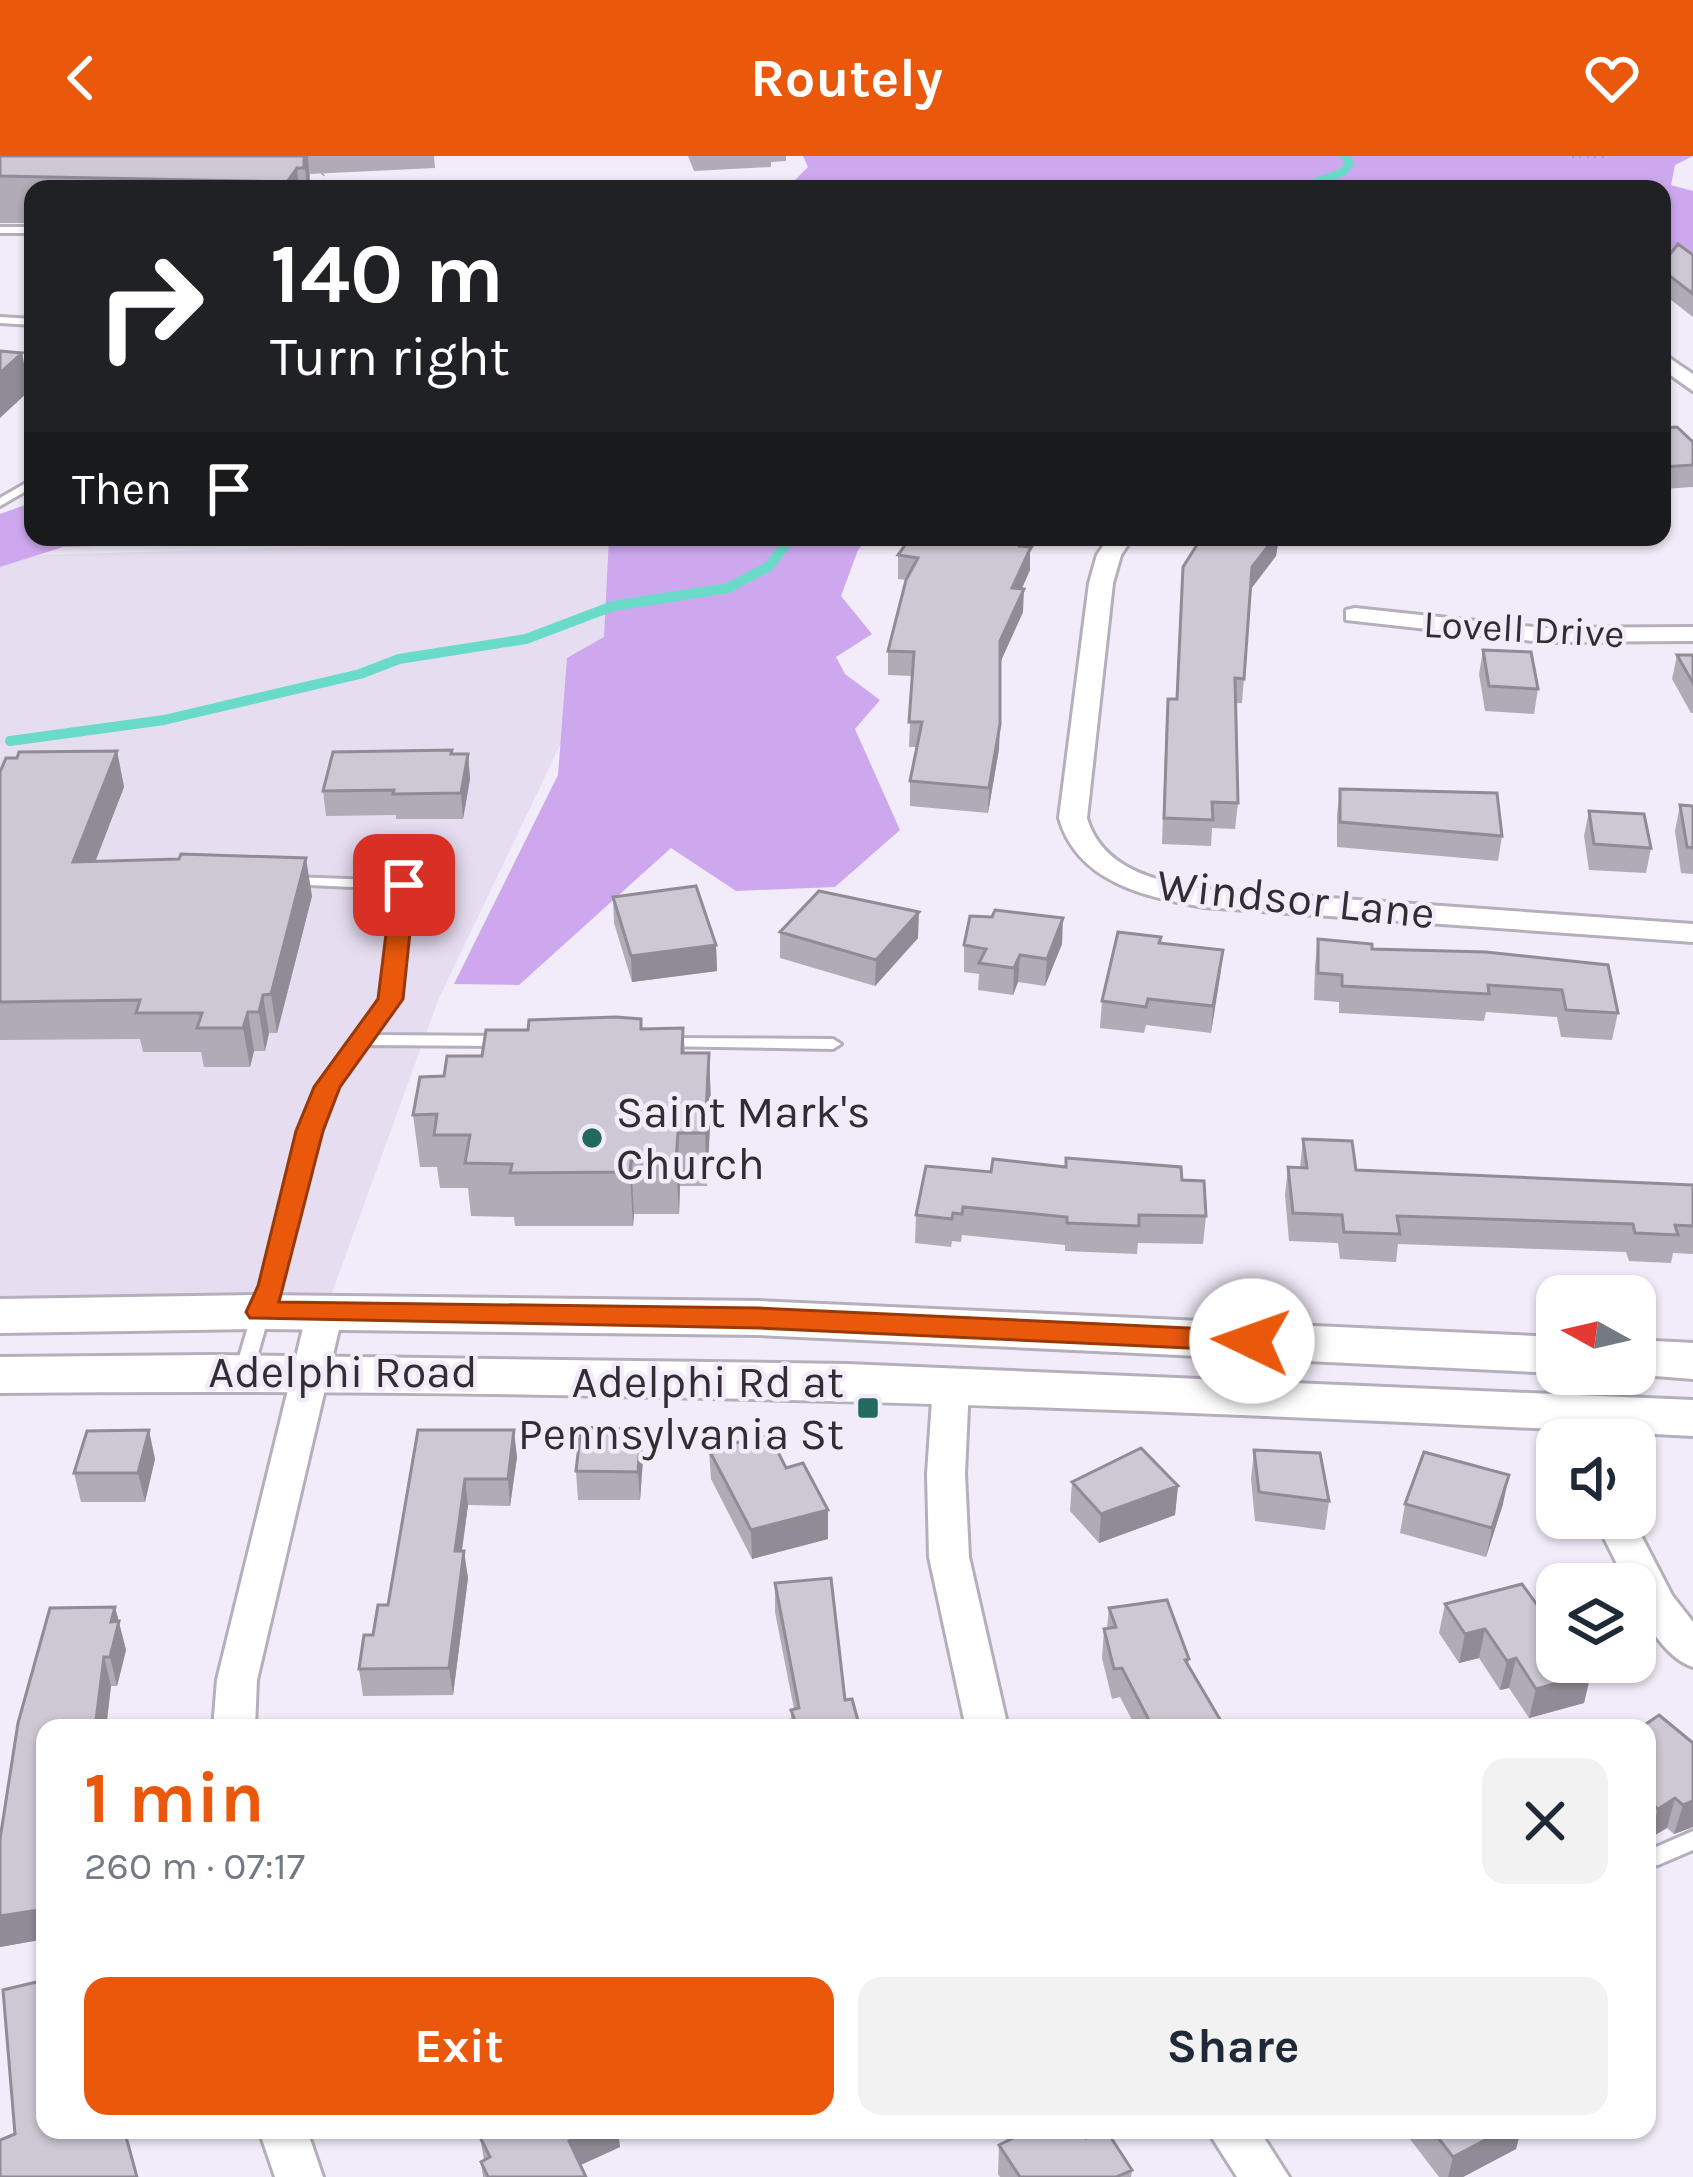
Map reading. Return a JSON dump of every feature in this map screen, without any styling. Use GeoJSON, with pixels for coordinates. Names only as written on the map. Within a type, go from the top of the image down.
{"type":"FeatureCollection","features":[{"type":"Feature","properties":{"kind":"main road","name":"Adelphi Road"},"geometry":{"type":"LineString","coordinates":[[0,1316],[325,1312],[759,1318],[1536,1354]]}},
{"type":"Feature","properties":{"kind":"main road"},"geometry":{"type":"LineString","coordinates":[[1656,1359],[1693,1361]]}},
{"type":"Feature","properties":{"kind":"main road","name":"Adelphi Road"},"geometry":{"type":"LineString","coordinates":[[0,1375],[311,1370],[952,1385],[1536,1423]]}},
{"type":"Feature","properties":{"kind":"main road","name":"Adelphi Road"},"geometry":{"type":"LineString","coordinates":[[1656,1421],[1693,1418]]}},
{"type":"Feature","properties":{"kind":"street","name":"Windsor Lane"},"geometry":{"type":"LineString","coordinates":[[1115,546],[1101,583],[1073,818],[1083,846],[1106,865],[1144,885],[1204,898],[1693,933]]}},
{"type":"Feature","properties":{"kind":"street","name":"Lovell Drive"},"geometry":{"type":"LineString","coordinates":[[1354,615],[1543,635],[1693,634]]}},
{"type":"Feature","properties":{"kind":"street"},"geometry":{"type":"LineString","coordinates":[[235,1719],[237,1680],[325,1312]]}},
{"type":"Feature","properties":{"kind":"street"},"geometry":{"type":"LineString","coordinates":[[952,1385],[946,1474],[949,1557],[985,1719]]}},
{"type":"Feature","properties":{"kind":"street"},"geometry":{"type":"LineString","coordinates":[[1624,1539],[1657,1604],[1693,1652]]}},
{"type":"Feature","properties":{"kind":"street"},"geometry":{"type":"LineString","coordinates":[[286,2139],[299,2177]]}},
{"type":"Feature","properties":{"kind":"street"},"geometry":{"type":"LineString","coordinates":[[1238,2139],[1265,2177]]}},
{"type":"Feature","properties":{"kind":"lane"},"geometry":{"type":"LineString","coordinates":[[244,1371],[272,1286],[310,1131],[327,1087],[391,999],[404,885],[266,880]]}},
{"type":"Feature","properties":{"kind":"lane"},"geometry":{"type":"LineString","coordinates":[[361,1040],[526,1041]]}},
{"type":"Feature","properties":{"kind":"lane"},"geometry":{"type":"LineString","coordinates":[[645,1042],[833,1044]]}},
{"type":"Feature","properties":{"kind":"lane"},"geometry":{"type":"LineString","coordinates":[[1656,1855],[1693,1840]]}},
{"type":"Feature","properties":{"kind":"path"},"geometry":{"type":"LineString","coordinates":[[1572,156],[1609,156]]}},
{"type":"Feature","properties":{"kind":"shaded area"},"geometry":{"type":"Polygon","coordinates":[[[803,156],[1693,156],[1675,165],[1671,185],[1671,180],[795,180],[808,167],[803,156]]]}},
{"type":"Feature","properties":{"kind":"shaded area"},"geometry":{"type":"Polygon","coordinates":[[[1671,185],[1693,191],[1693,264],[1671,259],[1671,185]]]}},
{"type":"Feature","properties":{"kind":"shaded area"},"geometry":{"type":"Polygon","coordinates":[[[24,505],[24,546],[96,546],[63,547],[0,567],[0,514],[24,505]]]}},
{"type":"Feature","properties":{"kind":"shaded area"},"geometry":{"type":"Polygon","coordinates":[[[347,546],[656,546],[439,998],[325,1312],[0,1316],[0,556],[347,546]]]}},
{"type":"Feature","properties":{"kind":"shaded area"},"geometry":{"type":"Polygon","coordinates":[[[609,546],[861,546],[841,596],[872,634],[836,657],[845,674],[880,700],[855,729],[900,830],[835,887],[736,891],[671,848],[519,985],[454,984],[558,775],[567,658],[604,637],[609,546]]]}},
{"type":"Feature","properties":{"kind":"building"},"geometry":{"type":"Polygon","coordinates":[[[0,156],[304,156],[304,168],[297,168],[288,180],[0,176],[0,156]]]}},
{"type":"Feature","properties":{"kind":"building"},"geometry":{"type":"Polygon","coordinates":[[[1678,244],[1693,255],[1693,294],[1671,277],[1671,253],[1678,244]]]}},
{"type":"Feature","properties":{"kind":"building"},"geometry":{"type":"Polygon","coordinates":[[[0,351],[22,353],[0,373],[0,351]]]}},
{"type":"Feature","properties":{"kind":"building"},"geometry":{"type":"Polygon","coordinates":[[[1671,427],[1677,427],[1693,442],[1693,465],[1671,466],[1671,427]]]}},
{"type":"Feature","properties":{"kind":"building"},"geometry":{"type":"Polygon","coordinates":[[[904,546],[1031,547],[1012,588],[1024,589],[1000,641],[1000,724],[989,788],[910,781],[922,722],[909,722],[914,652],[888,651],[906,580],[918,558],[898,555],[904,546]]]}},
{"type":"Feature","properties":{"kind":"building"},"geometry":{"type":"Polygon","coordinates":[[[1196,546],[1268,546],[1252,567],[1244,679],[1235,678],[1238,803],[1212,802],[1213,820],[1164,818],[1168,699],[1177,699],[1183,567],[1196,546]]]}},
{"type":"Feature","properties":{"kind":"building"},"geometry":{"type":"Polygon","coordinates":[[[1483,650],[1531,652],[1538,689],[1489,686],[1483,650]]]}},
{"type":"Feature","properties":{"kind":"building"},"geometry":{"type":"Polygon","coordinates":[[[1677,655],[1693,655],[1693,683],[1677,655]]]}},
{"type":"Feature","properties":{"kind":"building"},"geometry":{"type":"Polygon","coordinates":[[[452,750],[451,754],[468,754],[461,793],[323,791],[333,752],[452,750]]]}},
{"type":"Feature","properties":{"kind":"building"},"geometry":{"type":"Polygon","coordinates":[[[117,751],[73,862],[179,859],[181,854],[306,858],[271,994],[263,995],[259,1012],[248,1012],[243,1028],[197,1028],[202,1013],[136,1013],[140,1000],[0,1002],[0,772],[6,758],[17,758],[19,752],[117,751]]]}},
{"type":"Feature","properties":{"kind":"building"},"geometry":{"type":"Polygon","coordinates":[[[1340,789],[1497,793],[1502,836],[1340,822],[1340,789]]]}},
{"type":"Feature","properties":{"kind":"building"},"geometry":{"type":"Polygon","coordinates":[[[1680,805],[1693,806],[1693,848],[1687,847],[1680,805]]]}},
{"type":"Feature","properties":{"kind":"building"},"geometry":{"type":"Polygon","coordinates":[[[1589,811],[1644,814],[1651,848],[1594,844],[1589,811]]]}},
{"type":"Feature","properties":{"kind":"building"},"geometry":{"type":"Polygon","coordinates":[[[696,886],[716,945],[631,956],[613,897],[696,886]]]}},
{"type":"Feature","properties":{"kind":"building"},"geometry":{"type":"Polygon","coordinates":[[[819,891],[919,912],[876,960],[780,932],[819,891]]]}},
{"type":"Feature","properties":{"kind":"building"},"geometry":{"type":"Polygon","coordinates":[[[995,910],[1063,918],[1047,959],[1020,955],[1014,968],[979,963],[986,949],[964,945],[970,916],[992,917],[995,910]]]}},
{"type":"Feature","properties":{"kind":"building"},"geometry":{"type":"Polygon","coordinates":[[[1118,932],[1161,937],[1159,943],[1223,950],[1213,1006],[1148,999],[1146,1007],[1102,1001],[1118,932]]]}},
{"type":"Feature","properties":{"kind":"building"},"geometry":{"type":"Polygon","coordinates":[[[1318,939],[1372,944],[1372,949],[1486,952],[1608,965],[1618,1013],[1566,1010],[1562,990],[1488,985],[1489,994],[1342,986],[1342,975],[1318,973],[1318,939]]]}},
{"type":"Feature","properties":{"kind":"building"},"geometry":{"type":"Polygon","coordinates":[[[641,1019],[641,1029],[683,1028],[682,1053],[709,1053],[705,1133],[678,1133],[676,1161],[631,1161],[630,1172],[510,1173],[512,1164],[465,1163],[470,1135],[434,1135],[437,1114],[413,1115],[420,1077],[444,1076],[447,1056],[482,1056],[486,1030],[528,1030],[529,1020],[641,1019]]]}},
{"type":"Feature","properties":{"kind":"building"},"geometry":{"type":"Polygon","coordinates":[[[1303,1139],[1352,1141],[1356,1170],[1693,1185],[1693,1226],[1675,1225],[1678,1235],[1635,1233],[1633,1224],[1397,1216],[1400,1234],[1344,1232],[1342,1215],[1293,1213],[1288,1167],[1307,1168],[1303,1139]]]}},
{"type":"Feature","properties":{"kind":"building"},"geometry":{"type":"Polygon","coordinates":[[[1066,1158],[1181,1167],[1182,1180],[1204,1181],[1206,1216],[1139,1215],[1139,1226],[1067,1223],[1067,1217],[963,1207],[962,1214],[953,1213],[952,1219],[916,1215],[926,1166],[991,1172],[993,1159],[1066,1167],[1066,1158]]]}},
{"type":"Feature","properties":{"kind":"building"},"geometry":{"type":"Polygon","coordinates":[[[581,1427],[641,1430],[638,1472],[576,1471],[581,1427]]]}},
{"type":"Feature","properties":{"kind":"building"},"geometry":{"type":"Polygon","coordinates":[[[149,1430],[138,1473],[74,1473],[87,1431],[149,1430]]]}},
{"type":"Feature","properties":{"kind":"building"},"geometry":{"type":"Polygon","coordinates":[[[418,1430],[514,1430],[508,1479],[465,1479],[455,1551],[464,1551],[449,1668],[359,1669],[364,1635],[373,1635],[378,1605],[388,1605],[418,1430]]]}},
{"type":"Feature","properties":{"kind":"building"},"geometry":{"type":"Polygon","coordinates":[[[769,1434],[786,1468],[803,1463],[828,1510],[751,1530],[709,1450],[769,1434]]]}},
{"type":"Feature","properties":{"kind":"building"},"geometry":{"type":"Polygon","coordinates":[[[1141,1448],[1178,1486],[1101,1514],[1072,1482],[1141,1448]]]}},
{"type":"Feature","properties":{"kind":"building"},"geometry":{"type":"Polygon","coordinates":[[[1254,1450],[1320,1453],[1329,1501],[1259,1492],[1254,1450]]]}},
{"type":"Feature","properties":{"kind":"building"},"geometry":{"type":"Polygon","coordinates":[[[1424,1452],[1509,1475],[1492,1528],[1405,1504],[1424,1452]]]}},
{"type":"Feature","properties":{"kind":"building"},"geometry":{"type":"Polygon","coordinates":[[[831,1578],[845,1700],[852,1699],[858,1719],[794,1719],[791,1710],[799,1708],[775,1583],[831,1578]]]}},
{"type":"Feature","properties":{"kind":"building"},"geometry":{"type":"Polygon","coordinates":[[[1522,1584],[1536,1603],[1536,1683],[1558,1683],[1536,1689],[1516,1658],[1507,1661],[1485,1629],[1465,1634],[1445,1604],[1522,1584]]]}},
{"type":"Feature","properties":{"kind":"building"},"geometry":{"type":"Polygon","coordinates":[[[1167,1600],[1189,1659],[1185,1660],[1220,1719],[1148,1719],[1122,1668],[1114,1669],[1104,1629],[1116,1627],[1109,1608],[1167,1600]]]}},
{"type":"Feature","properties":{"kind":"building"},"geometry":{"type":"Polygon","coordinates":[[[115,1607],[111,1622],[119,1621],[110,1657],[104,1657],[96,1719],[36,1719],[36,1910],[0,1916],[0,1839],[18,1723],[50,1608],[115,1607]]]}},
{"type":"Feature","properties":{"kind":"building"},"geometry":{"type":"Polygon","coordinates":[[[1659,1715],[1693,1743],[1693,1801],[1683,1805],[1675,1798],[1656,1807],[1653,1719],[1659,1715]]]}},
{"type":"Feature","properties":{"kind":"building"},"geometry":{"type":"Polygon","coordinates":[[[36,1982],[36,2139],[127,2139],[137,2177],[0,2177],[0,2140],[15,2134],[3,1990],[36,1982]]]}},
{"type":"Feature","properties":{"kind":"building"},"geometry":{"type":"Polygon","coordinates":[[[481,2139],[573,2139],[569,2141],[586,2177],[488,2177],[481,2162],[490,2157],[481,2139]]]}},
{"type":"Feature","properties":{"kind":"building"},"geometry":{"type":"Polygon","coordinates":[[[1011,2139],[1112,2139],[1132,2170],[1116,2177],[1020,2177],[999,2145],[1011,2139]]]}},
{"type":"Feature","properties":{"kind":"building"},"geometry":{"type":"Polygon","coordinates":[[[1439,2139],[1487,2139],[1453,2157],[1439,2139]]]}},
{"type":"Feature","properties":{"kind":"waterway"},"geometry":{"type":"LineString","coordinates":[[1321,180],[1343,172],[1350,163],[1344,156]]}},
{"type":"Feature","properties":{"kind":"waterway"},"geometry":{"type":"LineString","coordinates":[[10,741],[164,720],[360,674],[399,659],[526,639],[613,606],[728,588],[768,567],[785,546]]}},
{"type":"Feature","properties":{"kind":"place","name":"Saint Mark's Church"},"geometry":{"type":"Point","coordinates":[592,1138]}},
{"type":"Feature","properties":{"kind":"place","name":"Adelphi Rd at Pennsylvania St"},"geometry":{"type":"Point","coordinates":[868,1408]}},
{"type":"Feature","properties":{"kind":"route"},"geometry":{"type":"LineString","coordinates":[[404,885],[391,999],[327,1087],[310,1131],[272,1286],[260,1312],[759,1318],[1252,1341]]}}]}
